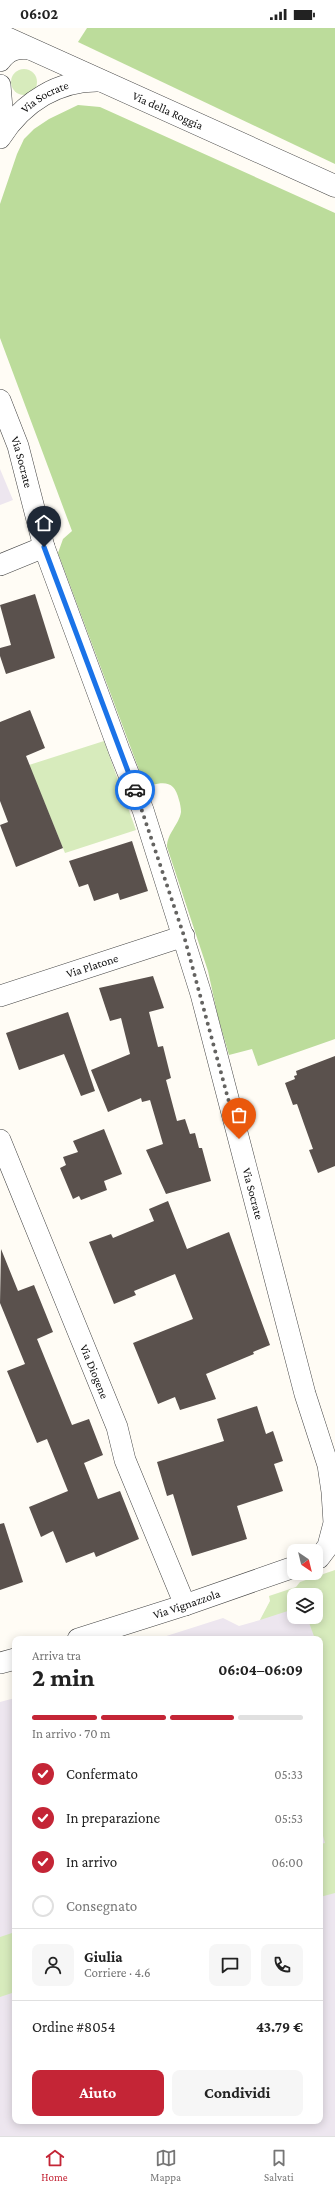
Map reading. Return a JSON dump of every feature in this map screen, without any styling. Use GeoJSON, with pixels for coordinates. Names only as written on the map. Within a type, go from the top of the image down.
{"type":"FeatureCollection","features":[{"type":"Feature","properties":{"kind":"street","name":"Via della Roggia"},"geometry":{"type":"LineString","coordinates":[[0,35],[335,186]]}},
{"type":"Feature","properties":{"kind":"street"},"geometry":{"type":"LineString","coordinates":[[0,61],[4,55],[12,50],[21,47],[30,49]]}},
{"type":"Feature","properties":{"kind":"street"},"geometry":{"type":"LineString","coordinates":[[51,58],[57,63],[62,74],[61,81],[52,90]]}},
{"type":"Feature","properties":{"kind":"street","name":"Via Socrate"},"geometry":{"type":"LineString","coordinates":[[0,138],[9,123],[22,111],[35,100],[52,90],[85,80],[102,81]]}},
{"type":"Feature","properties":{"kind":"street","name":"Via Socrate"},"geometry":{"type":"LineString","coordinates":[[0,85],[3,120],[0,133]]}},
{"type":"Feature","properties":{"kind":"street","name":"Via Socrate"},"geometry":{"type":"LineString","coordinates":[[0,400],[18,446],[44,547],[119,750],[143,810],[184,936],[205,1009],[305,1394],[331,1471],[334,1523],[328,1546],[323,1556]]}},
{"type":"Feature","properties":{"kind":"street"},"geometry":{"type":"LineString","coordinates":[[0,566],[44,547]]}},
{"type":"Feature","properties":{"kind":"street","name":"Via Platone"},"geometry":{"type":"LineString","coordinates":[[0,996],[184,936]]}},
{"type":"Feature","properties":{"kind":"street","name":"Via Diogene"},"geometry":{"type":"LineString","coordinates":[[0,1140],[117,1427],[125,1460],[185,1605]]}},
{"type":"Feature","properties":{"kind":"street","name":"Via Vignazzola"},"geometry":{"type":"LineString","coordinates":[[87,1636],[185,1605],[287,1569]]}},
{"type":"Feature","properties":{"kind":"street"},"geometry":{"type":"LineString","coordinates":[[0,1664],[12,1660]]}},
{"type":"Feature","properties":{"kind":"shaded area"},"geometry":{"type":"Polygon","coordinates":[[[0,469],[13,500],[0,505],[0,469]]]}},
{"type":"Feature","properties":{"kind":"shaded area"},"geometry":{"type":"Polygon","coordinates":[[[335,1580],[335,2136],[0,2136],[0,1702],[12,1699],[12,2124],[323,2124],[323,1636],[166,1636],[223,1618],[239,1626],[260,1620],[271,1600],[287,1595],[287,1624],[323,1624],[323,1588],[309,1588],[335,1580]]]}},
{"type":"Feature","properties":{"kind":"green space"},"geometry":{"type":"Polygon","coordinates":[[[87,28],[335,28],[335,164],[78,42],[87,28]]]}},
{"type":"Feature","properties":{"kind":"green space"},"geometry":{"type":"Polygon","coordinates":[[[24,69],[33,73],[37,82],[33,91],[24,95],[15,91],[11,82],[15,73],[24,69]]]}},
{"type":"Feature","properties":{"kind":"green space"},"geometry":{"type":"Polygon","coordinates":[[[78,105],[100,107],[335,213],[335,1039],[258,1066],[252,1049],[229,1055],[218,1017],[208,971],[167,847],[169,837],[180,817],[181,812],[177,794],[170,785],[162,783],[152,785],[145,781],[141,775],[58,553],[63,539],[72,531],[0,338],[0,204],[17,154],[24,139],[34,129],[49,119],[78,105]]]}},
{"type":"Feature","properties":{"kind":"green space"},"geometry":{"type":"Polygon","coordinates":[[[104,741],[136,830],[65,853],[29,765],[104,741]]]}},
{"type":"Feature","properties":{"kind":"green space"},"geometry":{"type":"Polygon","coordinates":[[[335,1570],[335,1893],[323,1896],[323,1843],[325,1843],[323,1836],[323,1636],[314,1636],[310,1624],[323,1624],[323,1588],[293,1588],[300,1582],[306,1580],[323,1580],[323,1574],[335,1570]]]}},
{"type":"Feature","properties":{"kind":"green space"},"geometry":{"type":"Polygon","coordinates":[[[287,1590],[287,1611],[260,1620],[270,1601],[269,1596],[287,1590]]]}},
{"type":"Feature","properties":{"kind":"green space"},"geometry":{"type":"Polygon","coordinates":[[[12,1933],[12,1993],[0,1997],[0,1937],[12,1933]]]}},
{"type":"Feature","properties":{"kind":"building"},"geometry":{"type":"Polygon","coordinates":[[[35,594],[55,658],[6,674],[0,656],[0,648],[11,645],[0,605],[35,594]]]}},
{"type":"Feature","properties":{"kind":"building"},"geometry":{"type":"Polygon","coordinates":[[[30,710],[45,748],[26,756],[63,848],[16,867],[0,825],[8,822],[0,801],[0,722],[30,710]]]}},
{"type":"Feature","properties":{"kind":"building"},"geometry":{"type":"Polygon","coordinates":[[[132,841],[148,891],[120,900],[118,893],[94,901],[88,884],[79,887],[69,861],[132,841]]]}},
{"type":"Feature","properties":{"kind":"building"},"geometry":{"type":"Polygon","coordinates":[[[153,976],[164,1008],[149,1012],[158,1047],[163,1046],[171,1078],[166,1080],[177,1121],[185,1119],[190,1134],[195,1133],[199,1148],[202,1148],[211,1181],[166,1194],[146,1150],[163,1144],[150,1100],[142,1102],[141,1098],[108,1112],[91,1070],[130,1054],[121,1018],[110,1021],[99,988],[153,976]]]}},
{"type":"Feature","properties":{"kind":"building"},"geometry":{"type":"Polygon","coordinates":[[[68,1012],[95,1091],[81,1096],[64,1054],[19,1070],[6,1033],[68,1012]]]}},
{"type":"Feature","properties":{"kind":"building"},"geometry":{"type":"Polygon","coordinates":[[[335,1056],[335,1166],[318,1173],[309,1150],[313,1149],[297,1104],[293,1105],[285,1083],[295,1079],[294,1076],[297,1075],[296,1071],[335,1056]]]}},
{"type":"Feature","properties":{"kind":"building"},"geometry":{"type":"Polygon","coordinates":[[[104,1129],[122,1174],[104,1181],[107,1190],[81,1200],[79,1196],[73,1199],[60,1168],[66,1165],[63,1157],[78,1152],[73,1141],[104,1129]]]}},
{"type":"Feature","properties":{"kind":"building"},"geometry":{"type":"Polygon","coordinates":[[[168,1201],[187,1249],[229,1232],[270,1345],[253,1352],[254,1354],[206,1374],[216,1399],[180,1410],[175,1397],[158,1404],[133,1343],[193,1319],[175,1274],[134,1291],[136,1295],[114,1304],[89,1242],[111,1234],[113,1238],[154,1221],[149,1209],[168,1201]]]}},
{"type":"Feature","properties":{"kind":"building"},"geometry":{"type":"Polygon","coordinates":[[[1,1249],[18,1291],[34,1285],[53,1332],[37,1339],[72,1425],[89,1419],[103,1455],[84,1463],[98,1499],[120,1491],[139,1539],[96,1557],[94,1552],[66,1563],[53,1531],[41,1537],[29,1507],[68,1491],[47,1439],[37,1443],[7,1371],[25,1364],[0,1303],[1,1249]]]}},
{"type":"Feature","properties":{"kind":"building"},"geometry":{"type":"Polygon","coordinates":[[[257,1406],[266,1434],[273,1431],[283,1461],[274,1464],[283,1491],[237,1506],[247,1539],[192,1556],[173,1494],[167,1496],[157,1462],[224,1441],[217,1419],[257,1406]]]}},
{"type":"Feature","properties":{"kind":"building"},"geometry":{"type":"Polygon","coordinates":[[[4,1523],[23,1582],[0,1590],[0,1524],[4,1523]]]}},
{"type":"Feature","properties":{"kind":"way so far"},"geometry":{"type":"LineString","coordinates":[[135,790],[156,847],[184,936],[201,994],[239,1139]]}},
{"type":"Feature","properties":{"kind":"route"},"geometry":{"type":"LineString","coordinates":[[44,547],[135,790]]}}]}
